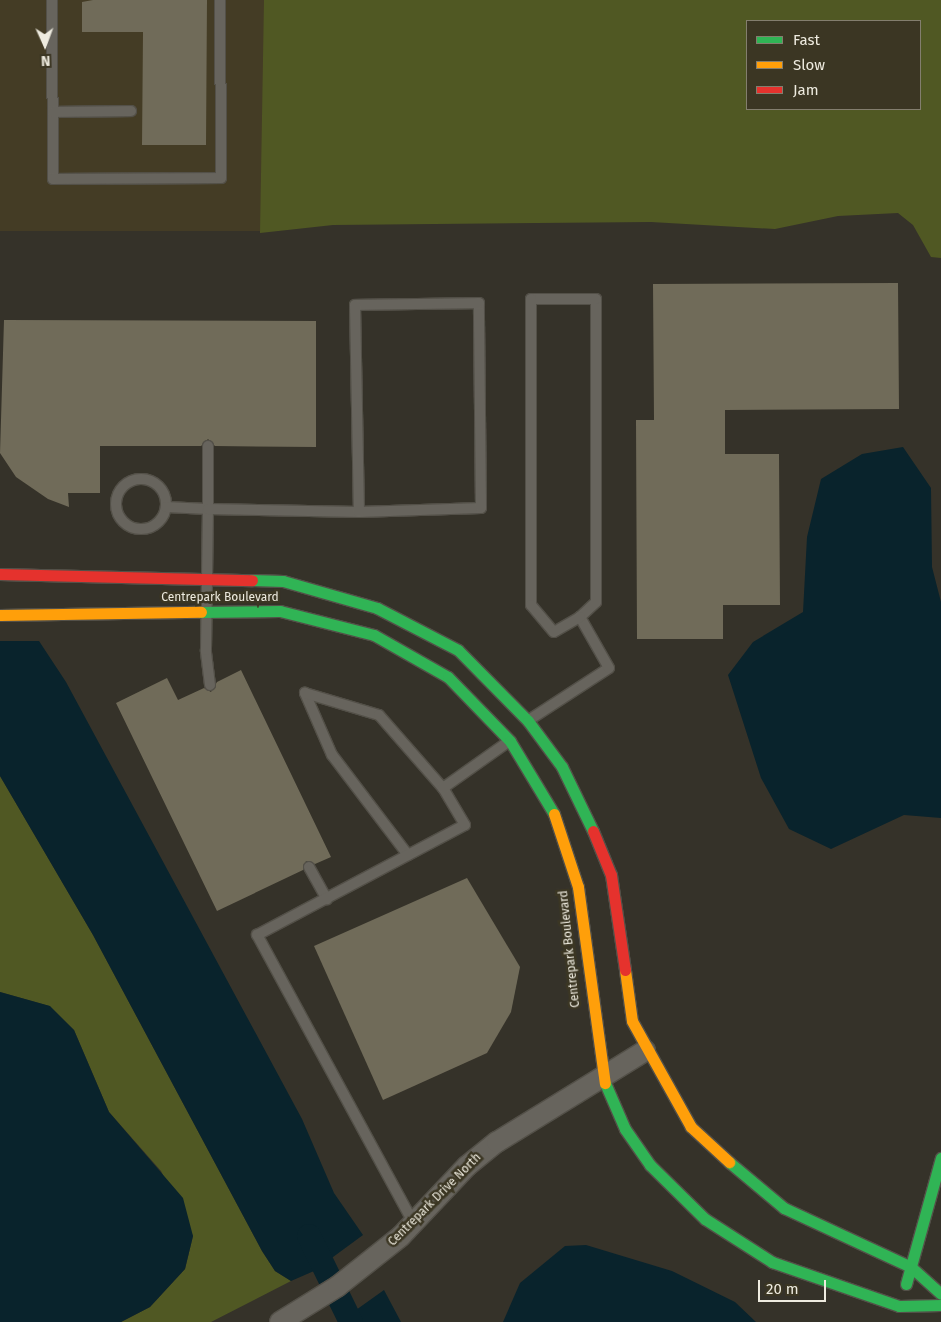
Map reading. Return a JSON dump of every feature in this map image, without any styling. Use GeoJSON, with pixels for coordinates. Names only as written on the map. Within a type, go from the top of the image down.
{"type":"FeatureCollection","features":[{"type":"Feature","properties":{"kind":"street","name":"Centrepark Boulevard"},"geometry":{"type":"LineString","coordinates":[[0,574],[49,573],[208,581],[283,581],[326,590],[408,621],[458,650],[519,731],[540,786],[572,858],[602,1077],[625,1129],[650,1165],[705,1219],[772,1262],[899,1306],[941,1305]]}},
{"type":"Feature","properties":{"kind":"street","name":"Centrepark Boulevard"},"geometry":{"type":"LineString","coordinates":[[0,615],[280,610],[374,635],[448,676],[562,767],[611,875],[626,992],[645,1051],[691,1127],[736,1174],[784,1208],[910,1267],[941,1294]]}},
{"type":"Feature","properties":{"kind":"street","name":"Centrepark Drive North"},"geometry":{"type":"LineString","coordinates":[[282,1321],[338,1286],[407,1229],[467,1166],[497,1142],[645,1051]]}},
{"type":"Feature","properties":{"kind":"street"},"geometry":{"type":"LineString","coordinates":[[894,1322],[941,1158]]}},
{"type":"Feature","properties":{"kind":"lane"},"geometry":{"type":"LineString","coordinates":[[52,0],[53,179],[221,178],[220,0]]}},
{"type":"Feature","properties":{"kind":"lane"},"geometry":{"type":"LineString","coordinates":[[53,112],[131,111]]}},
{"type":"Feature","properties":{"kind":"lane"},"geometry":{"type":"LineString","coordinates":[[531,299],[596,299],[596,602],[580,617],[554,632],[531,605],[531,299]]}},
{"type":"Feature","properties":{"kind":"lane"},"geometry":{"type":"LineString","coordinates":[[166,507],[359,512],[481,508],[479,303],[355,305],[359,512]]}},
{"type":"Feature","properties":{"kind":"lane"},"geometry":{"type":"LineString","coordinates":[[208,446],[208,581],[206,610],[210,685]]}},
{"type":"Feature","properties":{"kind":"lane"},"geometry":{"type":"LineString","coordinates":[[141,479],[156,484],[166,507],[158,522],[136,529],[122,521],[116,498],[125,484],[141,479]]}},
{"type":"Feature","properties":{"kind":"lane"},"geometry":{"type":"LineString","coordinates":[[442,788],[609,668],[580,617]]}},
{"type":"Feature","properties":{"kind":"lane"},"geometry":{"type":"LineString","coordinates":[[407,1229],[257,935],[465,825],[442,788],[380,715],[305,693],[332,755],[408,855]]}},
{"type":"Feature","properties":{"kind":"lane"},"geometry":{"type":"LineString","coordinates":[[309,867],[327,899]]}},
{"type":"Feature","properties":{"kind":"shaded area"},"geometry":{"type":"Polygon","coordinates":[[[0,0],[264,0],[264,231],[0,231],[0,0]]]}},
{"type":"Feature","properties":{"kind":"green space"},"geometry":{"type":"Polygon","coordinates":[[[264,0],[941,0],[941,258],[931,257],[913,225],[898,213],[838,216],[775,229],[651,222],[333,225],[260,233],[264,0]]]}},
{"type":"Feature","properties":{"kind":"green space"},"geometry":{"type":"Polygon","coordinates":[[[0,776],[93,935],[262,1251],[275,1271],[291,1281],[211,1322],[121,1322],[150,1307],[185,1269],[193,1236],[161,1171],[109,1112],[74,1030],[49,1006],[0,992],[0,776]]]}},
{"type":"Feature","properties":{"kind":"water"},"geometry":{"type":"Polygon","coordinates":[[[903,447],[931,488],[932,567],[941,602],[941,818],[904,815],[831,849],[789,829],[761,778],[728,675],[753,642],[803,612],[807,537],[821,479],[862,454],[903,447]]]}},
{"type":"Feature","properties":{"kind":"water"},"geometry":{"type":"Polygon","coordinates":[[[0,641],[39,641],[66,682],[302,1119],[334,1193],[363,1235],[314,1271],[291,1281],[275,1271],[262,1251],[93,935],[0,776],[0,641]]]}},
{"type":"Feature","properties":{"kind":"water"},"geometry":{"type":"Polygon","coordinates":[[[0,992],[50,1006],[74,1030],[109,1112],[183,1198],[193,1236],[185,1269],[150,1307],[121,1322],[0,1322],[0,992]]]}},
{"type":"Feature","properties":{"kind":"water"},"geometry":{"type":"Polygon","coordinates":[[[586,1245],[672,1271],[735,1302],[756,1322],[503,1322],[520,1283],[565,1246],[586,1245]]]}},
{"type":"Feature","properties":{"kind":"water"},"geometry":{"type":"Polygon","coordinates":[[[384,1290],[401,1322],[339,1322],[363,1305],[384,1290]]]}},
{"type":"Feature","properties":{"kind":"building"},"geometry":{"type":"Polygon","coordinates":[[[93,0],[207,0],[206,145],[142,145],[143,32],[82,32],[82,2],[93,0]]]}},
{"type":"Feature","properties":{"kind":"building"},"geometry":{"type":"Polygon","coordinates":[[[898,283],[899,409],[725,410],[725,454],[779,454],[780,605],[723,605],[723,639],[637,639],[636,420],[654,420],[653,284],[898,283]]]}},
{"type":"Feature","properties":{"kind":"building"},"geometry":{"type":"Polygon","coordinates":[[[4,320],[316,321],[316,447],[215,446],[208,439],[201,446],[100,446],[100,493],[68,493],[69,507],[48,499],[16,477],[0,453],[4,320]]]}},
{"type":"Feature","properties":{"kind":"building"},"geometry":{"type":"Polygon","coordinates":[[[241,670],[331,857],[315,864],[306,861],[303,870],[217,911],[116,703],[167,678],[178,700],[204,688],[211,692],[217,682],[241,670]]]}},
{"type":"Feature","properties":{"kind":"building"},"geometry":{"type":"Polygon","coordinates":[[[467,878],[520,967],[511,1012],[487,1053],[383,1100],[314,946],[467,878]]]}},
{"type":"Feature","properties":{"kind":"waterway"},"geometry":{"type":"LineString","coordinates":[[309,1236],[351,1322]]}},
{"type":"Feature","properties":{"kind":"traffic: fast"},"geometry":{"type":"LineString","coordinates":[[252,580],[283,581],[377,608],[458,650],[528,721],[562,767],[593,831]]}},
{"type":"Feature","properties":{"kind":"traffic: fast"},"geometry":{"type":"LineString","coordinates":[[201,612],[280,611],[374,635],[448,677],[510,741],[554,814]]}},
{"type":"Feature","properties":{"kind":"traffic: fast"},"geometry":{"type":"LineString","coordinates":[[605,1083],[625,1129],[650,1165],[705,1219],[772,1262],[899,1306],[941,1305]]}},
{"type":"Feature","properties":{"kind":"traffic: fast"},"geometry":{"type":"LineString","coordinates":[[906,1284],[941,1158]]}},
{"type":"Feature","properties":{"kind":"traffic: fast"},"geometry":{"type":"LineString","coordinates":[[729,1162],[784,1208],[911,1267],[941,1294]]}},
{"type":"Feature","properties":{"kind":"traffic: slow"},"geometry":{"type":"LineString","coordinates":[[0,615],[201,612]]}},
{"type":"Feature","properties":{"kind":"traffic: slow"},"geometry":{"type":"LineString","coordinates":[[554,814],[578,887],[605,1083]]}},
{"type":"Feature","properties":{"kind":"traffic: slow"},"geometry":{"type":"LineString","coordinates":[[625,970],[632,1021],[691,1127],[729,1162]]}},
{"type":"Feature","properties":{"kind":"traffic: jam"},"geometry":{"type":"LineString","coordinates":[[0,574],[252,580]]}},
{"type":"Feature","properties":{"kind":"traffic: jam"},"geometry":{"type":"LineString","coordinates":[[593,831],[611,875],[625,970]]}}]}
